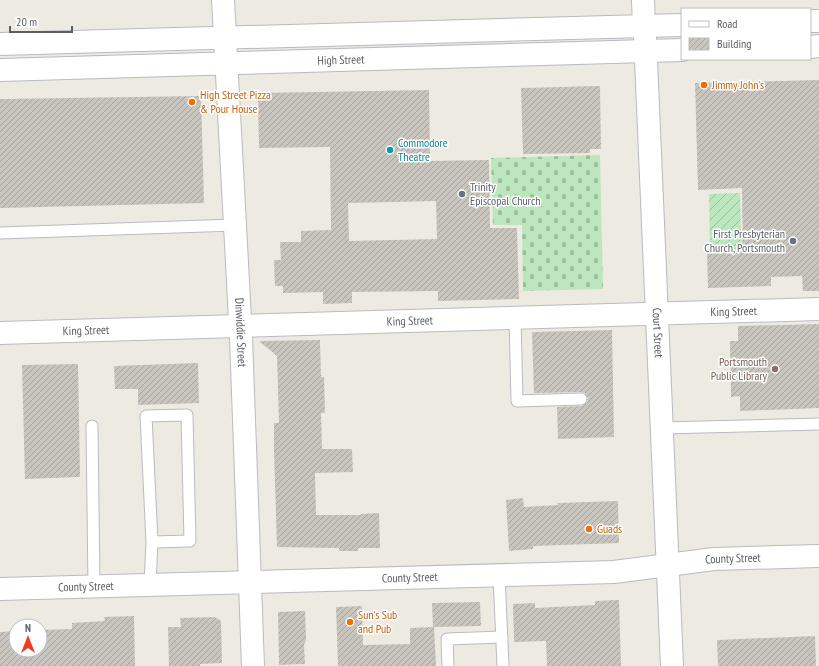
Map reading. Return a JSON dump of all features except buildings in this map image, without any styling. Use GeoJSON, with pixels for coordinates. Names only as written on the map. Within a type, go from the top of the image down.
{"type":"FeatureCollection","features":[{"type":"Feature","properties":{"kind":"street","name":"Dinwiddie Street"},"geometry":{"type":"LineString","coordinates":[[223,0],[241,326],[253,666]]}},
{"type":"Feature","properties":{"kind":"street","name":"Court Street"},"geometry":{"type":"LineString","coordinates":[[644,0],[672,666]]}},
{"type":"Feature","properties":{"kind":"street"},"geometry":{"type":"LineString","coordinates":[[0,44],[681,24]]}},
{"type":"Feature","properties":{"kind":"street","name":"High Street"},"geometry":{"type":"LineString","coordinates":[[0,70],[681,50]]}},
{"type":"Feature","properties":{"kind":"street","name":"King Street"},"geometry":{"type":"LineString","coordinates":[[0,333],[819,310]]}},
{"type":"Feature","properties":{"kind":"street","name":"County Street"},"geometry":{"type":"LineString","coordinates":[[0,589],[614,572],[714,559],[819,556]]}},
{"type":"Feature","properties":{"kind":"lane"},"geometry":{"type":"LineString","coordinates":[[0,232],[235,225]]}},
{"type":"Feature","properties":{"kind":"lane"},"geometry":{"type":"LineString","coordinates":[[515,318],[517,401],[581,399]]}},
{"type":"Feature","properties":{"kind":"lane"},"geometry":{"type":"LineString","coordinates":[[150,584],[152,542],[146,416],[187,415],[190,541],[152,542]]}},
{"type":"Feature","properties":{"kind":"lane"},"geometry":{"type":"LineString","coordinates":[[662,428],[819,424]]}},
{"type":"Feature","properties":{"kind":"lane"},"geometry":{"type":"LineString","coordinates":[[92,426],[94,586]]}},
{"type":"Feature","properties":{"kind":"lane"},"geometry":{"type":"LineString","coordinates":[[499,575],[503,666]]}},
{"type":"Feature","properties":{"kind":"lane"},"geometry":{"type":"LineString","coordinates":[[448,666],[447,638],[502,637]]}},
{"type":"Feature","properties":{"kind":"green space"},"geometry":{"type":"Polygon","coordinates":[[[600,155],[603,289],[523,291],[522,225],[493,225],[491,158],[600,155]]]}},
{"type":"Feature","properties":{"kind":"green space"},"geometry":{"type":"Polygon","coordinates":[[[740,193],[741,233],[766,232],[766,249],[710,251],[709,194],[740,193]]]}},
{"type":"Feature","properties":{"kind":"place","name":"Jimmy John's"},"geometry":{"type":"Point","coordinates":[704,85]}},
{"type":"Feature","properties":{"kind":"place","name":"High Street Pizza & Pour House"},"geometry":{"type":"Point","coordinates":[192,102]}},
{"type":"Feature","properties":{"kind":"place","name":"Commodore Theatre"},"geometry":{"type":"Point","coordinates":[390,150]}},
{"type":"Feature","properties":{"kind":"place","name":"Trinity Episcopal Church"},"geometry":{"type":"Point","coordinates":[462,194]}},
{"type":"Feature","properties":{"kind":"place","name":"First Presbyterian Church, Portsmouth"},"geometry":{"type":"Point","coordinates":[793,241]}},
{"type":"Feature","properties":{"kind":"place","name":"Portsmouth Public Library"},"geometry":{"type":"Point","coordinates":[775,369]}},
{"type":"Feature","properties":{"kind":"place","name":"Guads"},"geometry":{"type":"Point","coordinates":[589,529]}},
{"type":"Feature","properties":{"kind":"place","name":"Sun's Sub and Pub"},"geometry":{"type":"Point","coordinates":[350,622]}}]}
